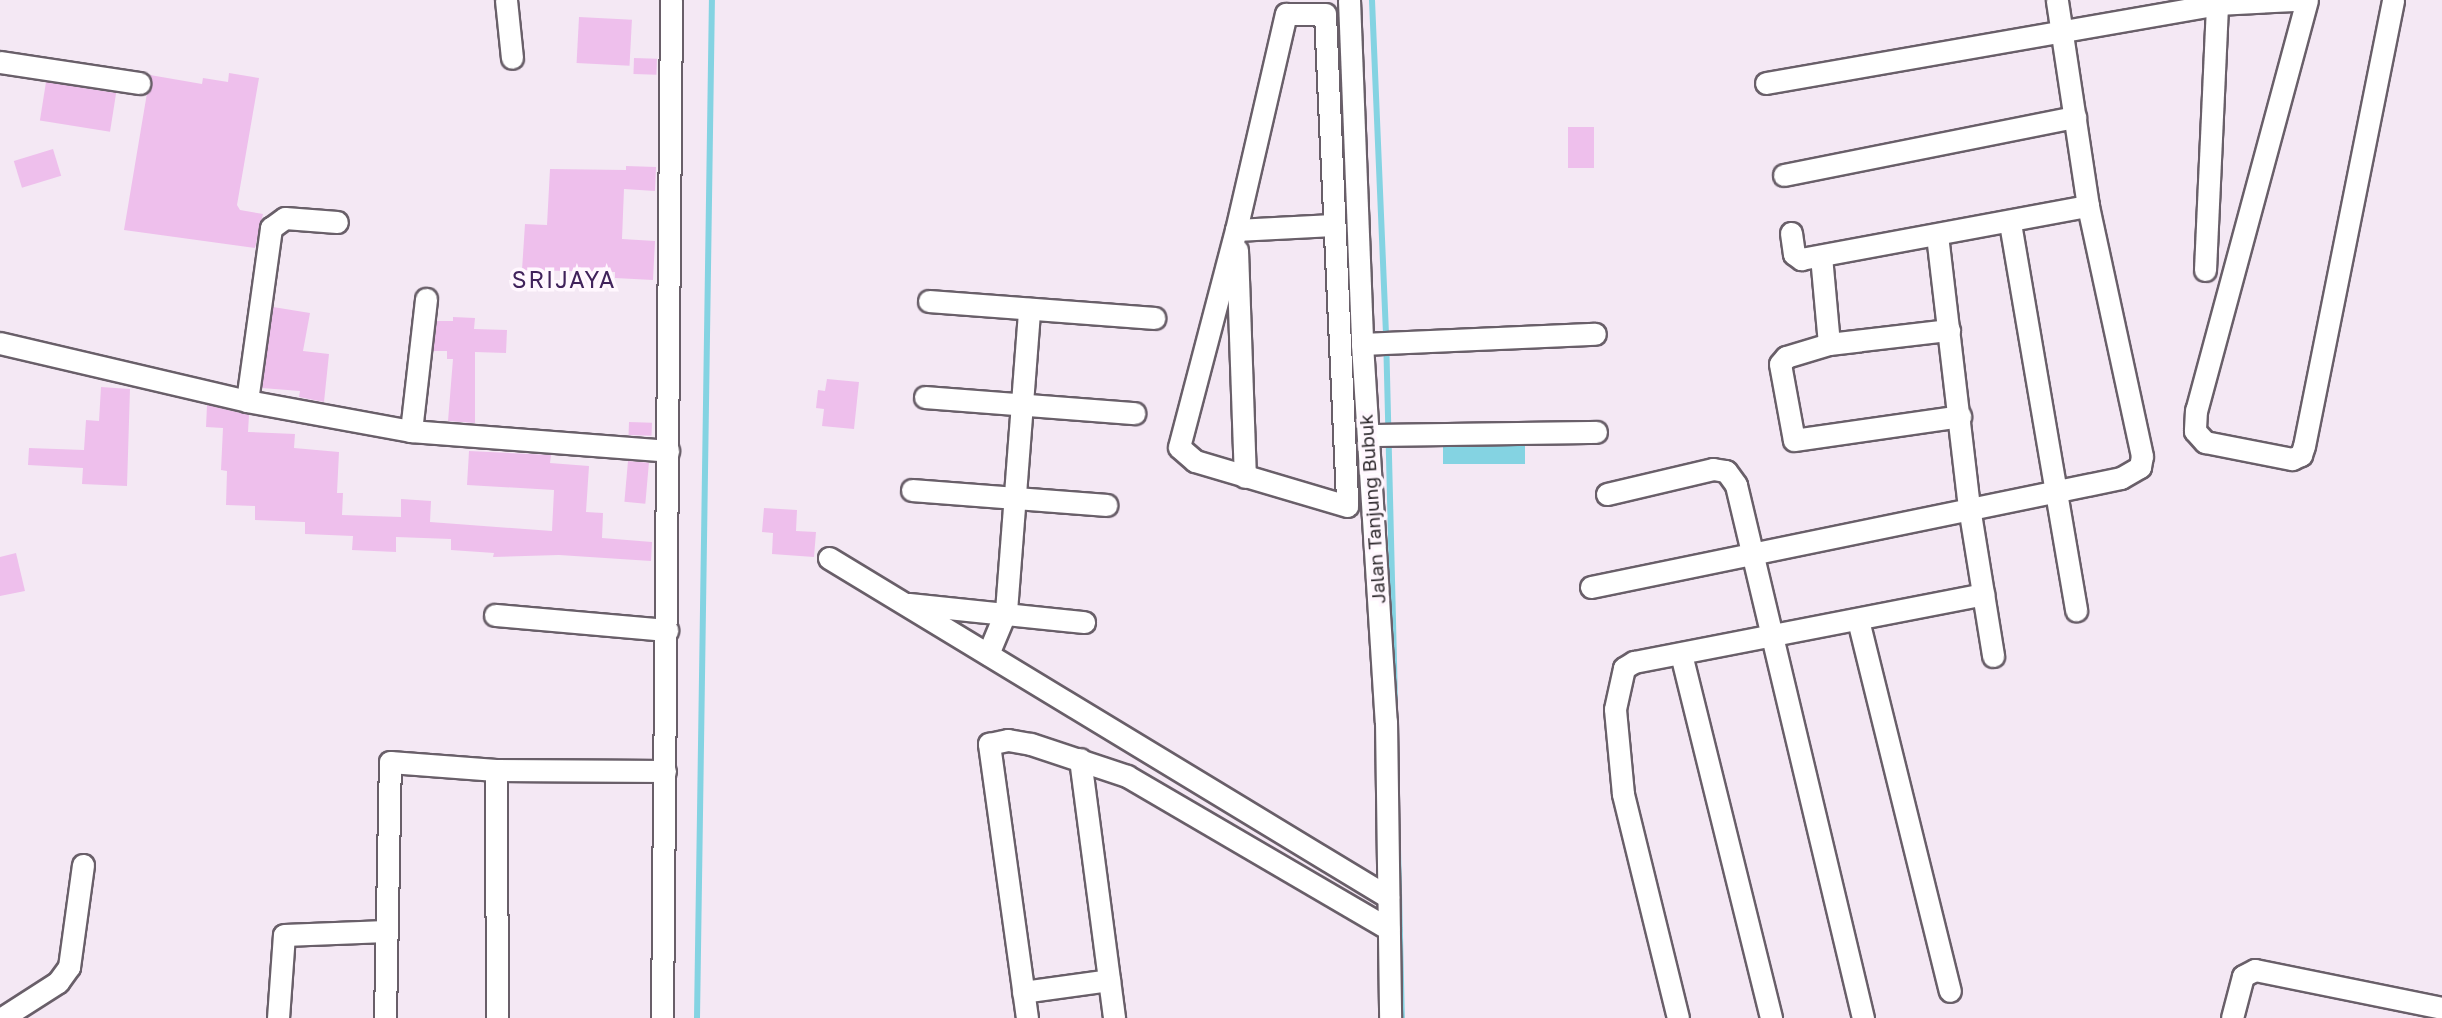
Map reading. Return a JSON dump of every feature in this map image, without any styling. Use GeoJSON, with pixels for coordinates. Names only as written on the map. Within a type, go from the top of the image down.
{"type":"FeatureCollection","features":[{"type":"Feature","properties":{"kind":"street"},"geometry":{"type":"LineString","coordinates":[[506,0],[512,58]]}},
{"type":"Feature","properties":{"kind":"street"},"geometry":{"type":"LineString","coordinates":[[662,1018],[671,0]]}},
{"type":"Feature","properties":{"kind":"street","name":"Jalan Tanjung Bubuk"},"geometry":{"type":"LineString","coordinates":[[1349,0],[1358,234],[1370,344],[1386,721],[1390,1018]]}},
{"type":"Feature","properties":{"kind":"street"},"geometry":{"type":"LineString","coordinates":[[1591,587],[2135,473],[2142,456],[2088,206],[2057,0]]}},
{"type":"Feature","properties":{"kind":"street"},"geometry":{"type":"LineString","coordinates":[[1766,83],[2217,4],[2294,0]]}},
{"type":"Feature","properties":{"kind":"street"},"geometry":{"type":"LineString","coordinates":[[2306,0],[2196,410],[2195,431],[2205,442],[2292,458],[2301,455],[2304,446],[2393,0]]}},
{"type":"Feature","properties":{"kind":"street"},"geometry":{"type":"LineString","coordinates":[[2205,270],[2217,4]]}},
{"type":"Feature","properties":{"kind":"street"},"geometry":{"type":"LineString","coordinates":[[1326,7],[1333,231],[1347,506],[1187,458],[1178,439],[1236,230],[1286,14],[1326,7]]}},
{"type":"Feature","properties":{"kind":"street"},"geometry":{"type":"LineString","coordinates":[[0,62],[139,83]]}},
{"type":"Feature","properties":{"kind":"street"},"geometry":{"type":"LineString","coordinates":[[1784,175],[2074,117]]}},
{"type":"Feature","properties":{"kind":"street"},"geometry":{"type":"LineString","coordinates":[[1791,233],[1796,257],[1821,256],[2010,223],[2088,206]]}},
{"type":"Feature","properties":{"kind":"street"},"geometry":{"type":"LineString","coordinates":[[247,401],[271,228],[285,218],[337,222]]}},
{"type":"Feature","properties":{"kind":"street"},"geometry":{"type":"LineString","coordinates":[[2010,223],[2058,488],[2076,611]]}},
{"type":"Feature","properties":{"kind":"street"},"geometry":{"type":"LineString","coordinates":[[1236,230],[1333,231],[1358,234]]}},
{"type":"Feature","properties":{"kind":"street"},"geometry":{"type":"LineString","coordinates":[[1236,230],[1245,477]]}},
{"type":"Feature","properties":{"kind":"street"},"geometry":{"type":"LineString","coordinates":[[1937,235],[1969,507],[1993,656]]}},
{"type":"Feature","properties":{"kind":"street"},"geometry":{"type":"LineString","coordinates":[[1821,256],[1829,344]]}},
{"type":"Feature","properties":{"kind":"street"},"geometry":{"type":"LineString","coordinates":[[411,431],[426,299]]}},
{"type":"Feature","properties":{"kind":"street"},"geometry":{"type":"LineString","coordinates":[[929,302],[1154,318]]}},
{"type":"Feature","properties":{"kind":"street"},"geometry":{"type":"LineString","coordinates":[[988,654],[1006,611],[1029,309]]}},
{"type":"Feature","properties":{"kind":"street"},"geometry":{"type":"LineString","coordinates":[[1949,330],[1829,344],[1781,361],[1794,440],[1960,416]]}},
{"type":"Feature","properties":{"kind":"street"},"geometry":{"type":"LineString","coordinates":[[1370,344],[1595,334]]}},
{"type":"Feature","properties":{"kind":"street"},"geometry":{"type":"LineString","coordinates":[[0,343],[247,401],[411,431],[668,451]]}},
{"type":"Feature","properties":{"kind":"street"},"geometry":{"type":"LineString","coordinates":[[925,397],[1134,413]]}},
{"type":"Feature","properties":{"kind":"street"},"geometry":{"type":"LineString","coordinates":[[1373,435],[1421,432],[1597,432]]}},
{"type":"Feature","properties":{"kind":"street"},"geometry":{"type":"LineString","coordinates":[[1607,494],[1696,472],[1726,471],[1736,485],[1863,1018]]}},
{"type":"Feature","properties":{"kind":"street"},"geometry":{"type":"LineString","coordinates":[[912,490],[1106,505]]}},
{"type":"Feature","properties":{"kind":"street"},"geometry":{"type":"LineString","coordinates":[[829,558],[1388,897]]}},
{"type":"Feature","properties":{"kind":"street"},"geometry":{"type":"LineString","coordinates":[[1678,1018],[1623,794],[1615,709],[1624,668],[1633,662],[1773,638],[1983,594]]}},
{"type":"Feature","properties":{"kind":"street"},"geometry":{"type":"LineString","coordinates":[[903,603],[1006,611],[1084,622]]}},
{"type":"Feature","properties":{"kind":"street"},"geometry":{"type":"LineString","coordinates":[[495,615],[667,630]]}},
{"type":"Feature","properties":{"kind":"street"},"geometry":{"type":"LineString","coordinates":[[1858,620],[1950,991]]}},
{"type":"Feature","properties":{"kind":"street"},"geometry":{"type":"LineString","coordinates":[[1681,653],[1771,1018]]}},
{"type":"Feature","properties":{"kind":"street"},"geometry":{"type":"LineString","coordinates":[[1027,1018],[989,744],[1008,740],[1080,759],[1127,776],[1389,929]]}},
{"type":"Feature","properties":{"kind":"street"},"geometry":{"type":"LineString","coordinates":[[385,1018],[390,762],[395,759],[496,770],[665,771]]}},
{"type":"Feature","properties":{"kind":"street"},"geometry":{"type":"LineString","coordinates":[[1080,759],[1114,1018]]}},
{"type":"Feature","properties":{"kind":"street"},"geometry":{"type":"LineString","coordinates":[[496,770],[497,1018]]}},
{"type":"Feature","properties":{"kind":"street"},"geometry":{"type":"LineString","coordinates":[[2,1018],[58,982],[69,967],[83,865]]}},
{"type":"Feature","properties":{"kind":"street"},"geometry":{"type":"LineString","coordinates":[[278,1018],[284,935],[386,931]]}},
{"type":"Feature","properties":{"kind":"street"},"geometry":{"type":"LineString","coordinates":[[2232,1018],[2243,976],[2255,970],[2442,1008]]}},
{"type":"Feature","properties":{"kind":"street"},"geometry":{"type":"LineString","coordinates":[[1023,992],[1109,980]]}},
{"type":"Feature","properties":{"kind":"water"},"geometry":{"type":"Polygon","coordinates":[[[1443,436],[1525,436],[1525,464],[1443,464],[1443,436]]]}},
{"type":"Feature","properties":{"kind":"building"},"geometry":{"type":"Polygon","coordinates":[[[579,17],[632,20],[630,66],[577,63],[579,17]]]}},
{"type":"Feature","properties":{"kind":"building"},"geometry":{"type":"Polygon","coordinates":[[[634,58],[657,59],[656,75],[633,74],[634,58]]]}},
{"type":"Feature","properties":{"kind":"building"},"geometry":{"type":"Polygon","coordinates":[[[229,73],[259,78],[237,205],[240,210],[263,214],[255,248],[124,230],[147,93],[152,86],[150,75],[202,84],[203,78],[228,82],[229,73]]]}},
{"type":"Feature","properties":{"kind":"building"},"geometry":{"type":"Polygon","coordinates":[[[46,82],[116,93],[110,132],[40,121],[46,82]]]}},
{"type":"Feature","properties":{"kind":"building"},"geometry":{"type":"Polygon","coordinates":[[[1568,127],[1594,127],[1594,168],[1568,168],[1568,127]]]}},
{"type":"Feature","properties":{"kind":"building"},"geometry":{"type":"Polygon","coordinates":[[[53,149],[61,176],[22,188],[14,161],[53,149]]]}},
{"type":"Feature","properties":{"kind":"building"},"geometry":{"type":"Polygon","coordinates":[[[626,166],[656,167],[655,191],[624,189],[622,239],[655,241],[653,280],[615,278],[615,272],[522,270],[525,224],[547,225],[550,169],[626,170],[626,166]]]}},
{"type":"Feature","properties":{"kind":"building"},"geometry":{"type":"Polygon","coordinates":[[[273,307],[310,313],[303,351],[329,354],[324,402],[299,397],[300,391],[262,388],[273,307]]]}},
{"type":"Feature","properties":{"kind":"building"},"geometry":{"type":"Polygon","coordinates":[[[453,317],[475,318],[474,329],[507,330],[506,353],[475,352],[475,423],[448,421],[453,359],[447,359],[447,351],[433,351],[437,321],[453,321],[453,317]]]}},
{"type":"Feature","properties":{"kind":"building"},"geometry":{"type":"Polygon","coordinates":[[[827,379],[859,382],[854,429],[822,426],[824,409],[816,408],[818,390],[825,391],[827,379]]]}},
{"type":"Feature","properties":{"kind":"building"},"geometry":{"type":"Polygon","coordinates":[[[101,387],[130,389],[127,486],[82,484],[83,468],[28,465],[29,448],[84,450],[86,420],[99,421],[101,387]]]}},
{"type":"Feature","properties":{"kind":"building"},"geometry":{"type":"Polygon","coordinates":[[[207,405],[249,415],[248,432],[295,434],[294,448],[339,452],[337,493],[343,493],[342,515],[401,517],[401,499],[431,501],[430,522],[552,531],[554,490],[467,485],[469,451],[551,455],[550,463],[589,466],[586,512],[603,513],[602,538],[652,542],[651,561],[559,555],[493,557],[494,553],[451,550],[451,539],[396,537],[396,552],[352,550],[353,536],[305,534],[305,522],[255,520],[255,506],[226,505],[227,471],[221,470],[223,428],[206,427],[207,405]]]}},
{"type":"Feature","properties":{"kind":"building"},"geometry":{"type":"Polygon","coordinates":[[[629,422],[652,423],[652,436],[629,435],[629,422]]]}},
{"type":"Feature","properties":{"kind":"building"},"geometry":{"type":"Polygon","coordinates":[[[628,461],[649,463],[645,504],[624,502],[628,461]]]}},
{"type":"Feature","properties":{"kind":"building"},"geometry":{"type":"Polygon","coordinates":[[[764,508],[797,510],[796,531],[816,532],[814,557],[772,554],[773,533],[762,532],[764,508]]]}},
{"type":"Feature","properties":{"kind":"building"},"geometry":{"type":"Polygon","coordinates":[[[16,553],[25,591],[0,596],[0,557],[16,553]]]}},
{"type":"Feature","properties":{"kind":"waterway"},"geometry":{"type":"LineString","coordinates":[[697,1018],[712,0]]}},
{"type":"Feature","properties":{"kind":"waterway"},"geometry":{"type":"LineString","coordinates":[[1372,0],[1386,334],[1395,701]]}},
{"type":"Feature","properties":{"kind":"waterway"},"geometry":{"type":"LineString","coordinates":[[1398,848],[1402,1018]]}},
{"type":"Feature","properties":{"kind":"district","name":"SRIJAYA"},"geometry":{"type":"Point","coordinates":[564,279]}}]}
